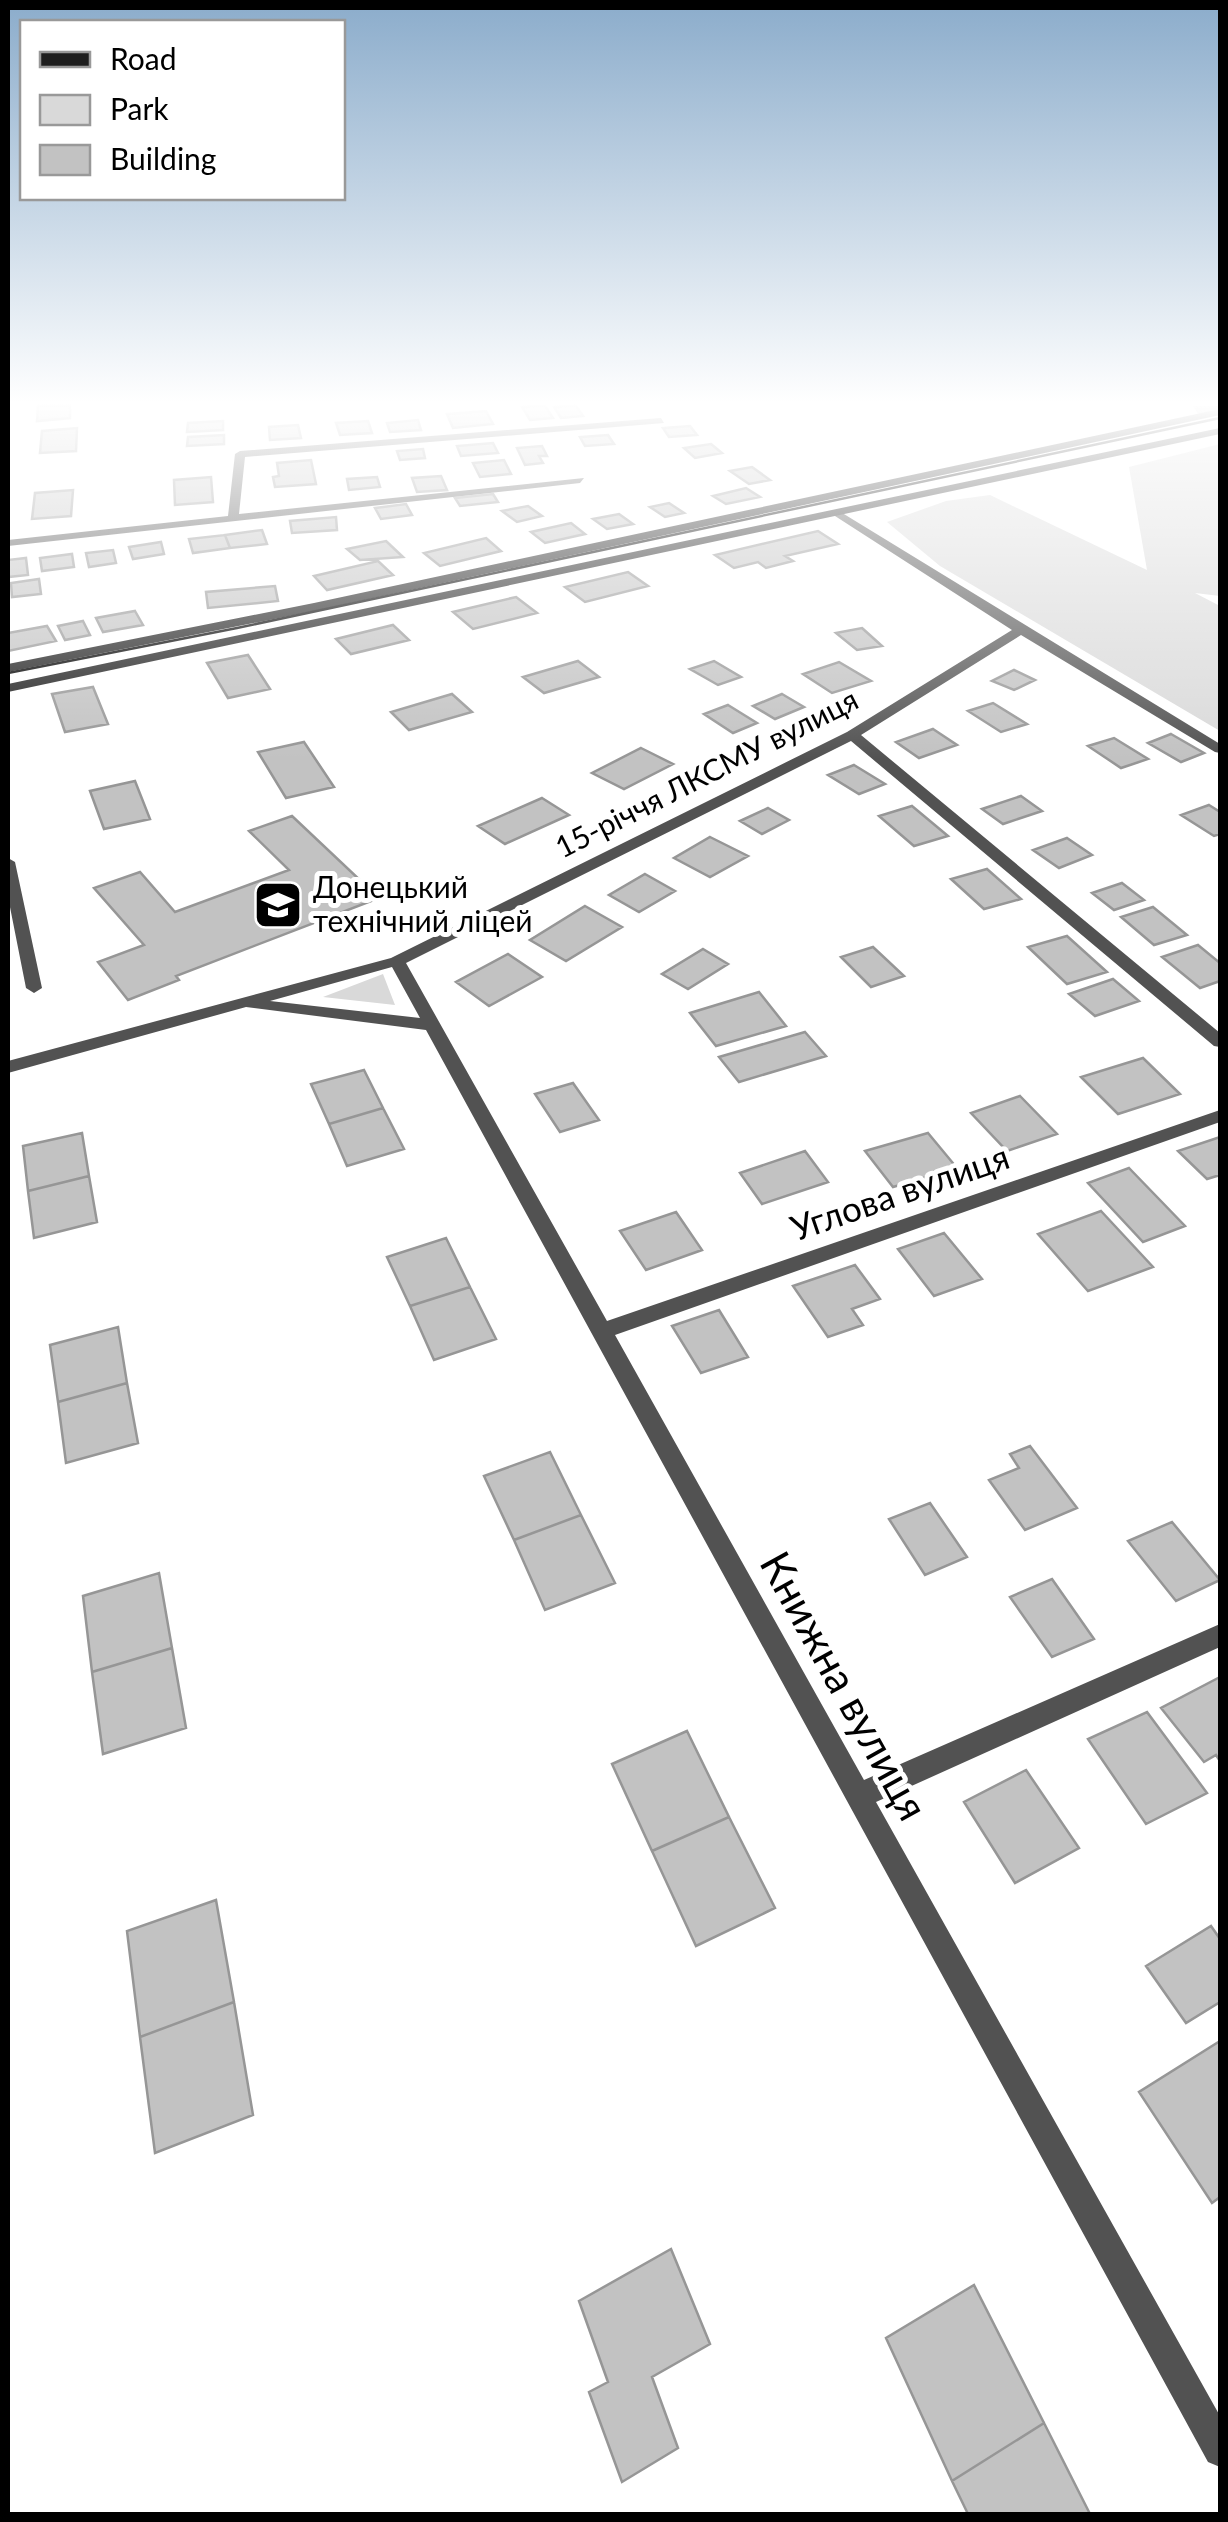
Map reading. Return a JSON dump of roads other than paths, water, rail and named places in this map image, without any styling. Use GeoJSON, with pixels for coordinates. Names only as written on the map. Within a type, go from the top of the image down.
{"type":"FeatureCollection","features":[{"type":"Feature","properties":{"kind":"main road"},"geometry":{"type":"LineString","coordinates":[[8,668],[314,608],[704,524]]}},
{"type":"Feature","properties":{"kind":"main road"},"geometry":{"type":"LineString","coordinates":[[8,688],[793,524]]}},
{"type":"Feature","properties":{"kind":"street"},"geometry":{"type":"LineString","coordinates":[[8,543],[175,524]]}},
{"type":"Feature","properties":{"kind":"street"},"geometry":{"type":"LineString","coordinates":[[854,524],[1020,630],[1220,749]]}},
{"type":"Feature","properties":{"kind":"street","name":"15-річчя ЛКСМУ вулиця"},"geometry":{"type":"LineString","coordinates":[[8,1067],[397,961],[852,735],[1020,630]]}},
{"type":"Feature","properties":{"kind":"street"},"geometry":{"type":"LineString","coordinates":[[852,735],[1220,1042]]}},
{"type":"Feature","properties":{"kind":"street"},"geometry":{"type":"LineString","coordinates":[[8,862],[34,988]]}},
{"type":"Feature","properties":{"kind":"street","name":"Книжна вулиця"},"geometry":{"type":"LineString","coordinates":[[397,961],[1220,2450]]}},
{"type":"Feature","properties":{"kind":"street"},"geometry":{"type":"LineString","coordinates":[[240,1002],[433,1025]]}},
{"type":"Feature","properties":{"kind":"street","name":"Углова вулиця"},"geometry":{"type":"LineString","coordinates":[[602,1331],[1220,1116]]}},
{"type":"Feature","properties":{"kind":"street"},"geometry":{"type":"LineString","coordinates":[[859,1796],[1220,1634]]}},
{"type":"Feature","properties":{"kind":"tram line"},"geometry":{"type":"LineString","coordinates":[[8,673],[725,524]]}},
{"type":"Feature","properties":{"kind":"place","name":"Донецький технічний ліцей"},"geometry":{"type":"Point","coordinates":[278,905]}}]}
